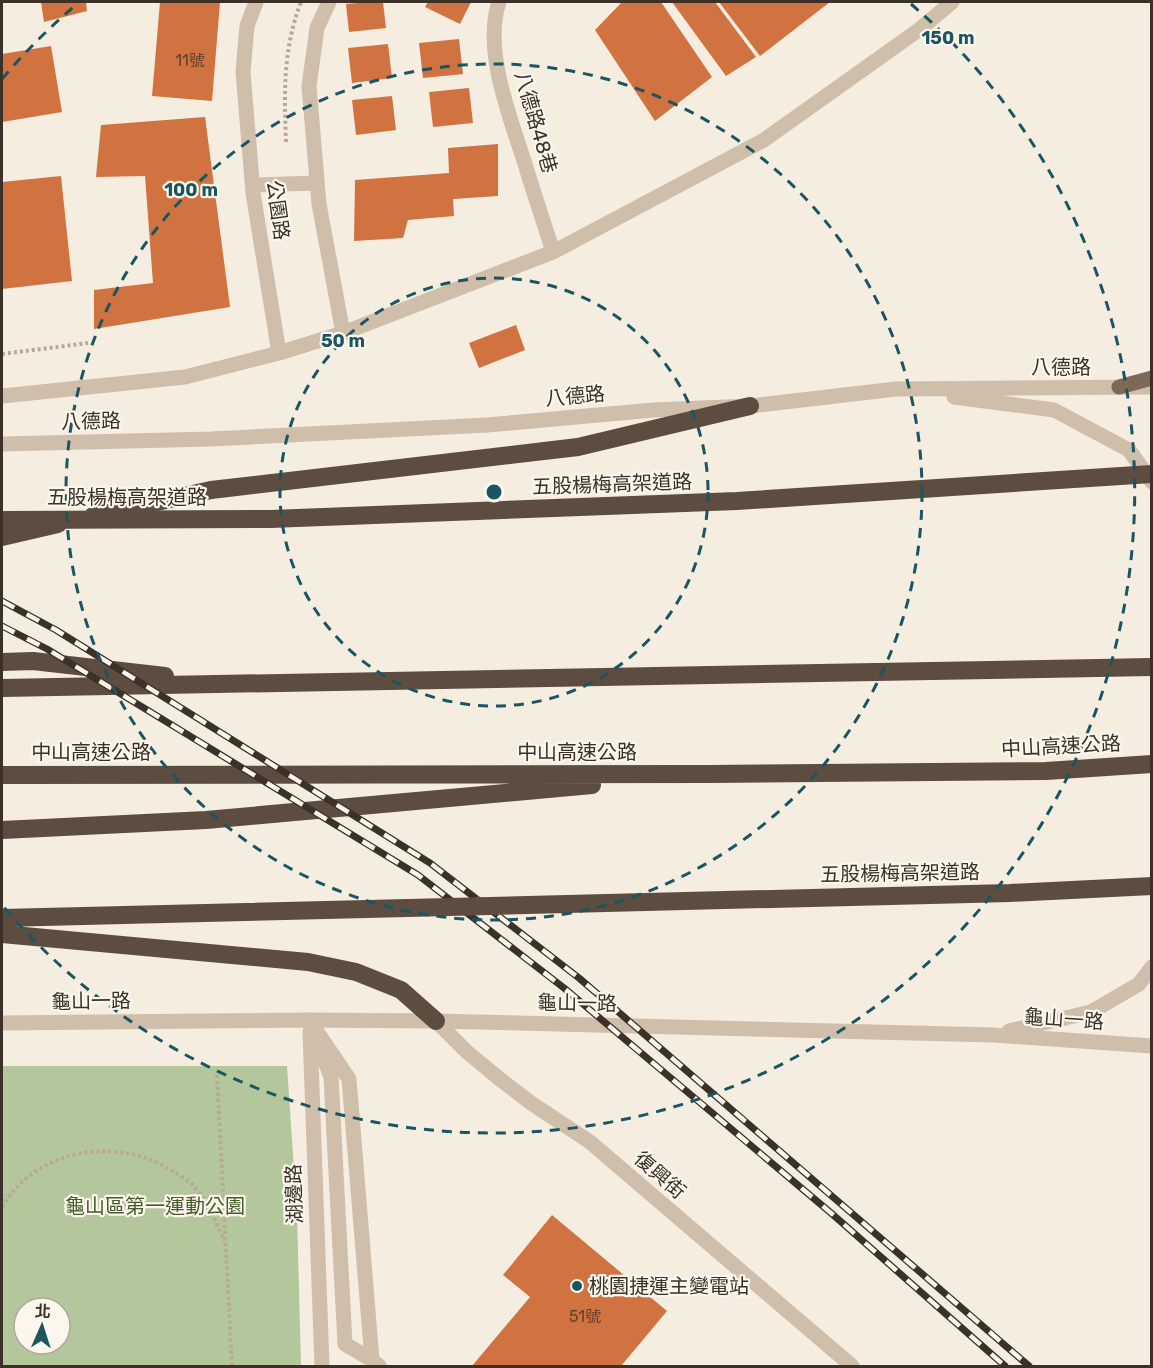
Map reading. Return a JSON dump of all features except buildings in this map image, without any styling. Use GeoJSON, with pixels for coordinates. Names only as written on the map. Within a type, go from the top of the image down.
{"type":"FeatureCollection","features":[{"type":"Feature","properties":{"kind":"highway"},"geometry":{"type":"LineString","coordinates":[[2,537],[211,490],[578,447],[750,406]]}},
{"type":"Feature","properties":{"kind":"highway","name":"五股楊梅高架道路"},"geometry":{"type":"LineString","coordinates":[[2,520],[271,519],[738,501],[1152,474]]}},
{"type":"Feature","properties":{"kind":"highway"},"geometry":{"type":"LineString","coordinates":[[2,662],[33,661],[238,684]]}},
{"type":"Feature","properties":{"kind":"highway"},"geometry":{"type":"LineString","coordinates":[[2,688],[1152,667]]}},
{"type":"Feature","properties":{"kind":"highway","name":"中山高速公路"},"geometry":{"type":"LineString","coordinates":[[2,775],[1046,771],[1152,764]]}},
{"type":"Feature","properties":{"kind":"highway"},"geometry":{"type":"LineString","coordinates":[[2,830],[206,820],[709,774]]}},
{"type":"Feature","properties":{"kind":"highway","name":"五股楊梅高架道路"},"geometry":{"type":"LineString","coordinates":[[2,918],[1010,893],[1152,886]]}},
{"type":"Feature","properties":{"kind":"highway"},"geometry":{"type":"LineString","coordinates":[[2,934],[308,962],[356,972],[401,990],[436,1021]]}},
{"type":"Feature","properties":{"kind":"main road"},"geometry":{"type":"LineString","coordinates":[[1119,387],[1152,378]]}},
{"type":"Feature","properties":{"kind":"street","name":"公園路"},"geometry":{"type":"LineString","coordinates":[[256,2],[247,26],[243,72],[253,186],[279,353]]}},
{"type":"Feature","properties":{"kind":"street"},"geometry":{"type":"LineString","coordinates":[[329,2],[317,28],[309,86],[319,204],[343,333]]}},
{"type":"Feature","properties":{"kind":"street","name":"八德路48巷"},"geometry":{"type":"LineString","coordinates":[[499,2],[495,15],[496,54],[507,109],[553,252]]}},
{"type":"Feature","properties":{"kind":"street","name":"八德路"},"geometry":{"type":"LineString","coordinates":[[2,396],[185,377],[279,353],[343,333],[553,252],[764,140],[920,29],[952,2]]}},
{"type":"Feature","properties":{"kind":"street"},"geometry":{"type":"LineString","coordinates":[[253,186],[317,183]]}},
{"type":"Feature","properties":{"kind":"street","name":"八德路"},"geometry":{"type":"LineString","coordinates":[[2,444],[212,439],[487,425],[654,411],[750,406],[896,389],[1152,387]]}},
{"type":"Feature","properties":{"kind":"street"},"geometry":{"type":"LineString","coordinates":[[896,389],[1054,410],[1129,450],[1152,482]]}},
{"type":"Feature","properties":{"kind":"street"},"geometry":{"type":"LineString","coordinates":[[994,1035],[1090,1012],[1139,984],[1152,967]]}},
{"type":"Feature","properties":{"kind":"street"},"geometry":{"type":"LineString","coordinates":[[309,1020],[330,1077],[345,1344],[375,1363]]}},
{"type":"Feature","properties":{"kind":"street"},"geometry":{"type":"LineString","coordinates":[[309,1020],[349,1079],[375,1363]]}},
{"type":"Feature","properties":{"kind":"street","name":"湖邊路"},"geometry":{"type":"LineString","coordinates":[[309,1020],[322,1366]]}},
{"type":"Feature","properties":{"kind":"street","name":"龜山一路"},"geometry":{"type":"LineString","coordinates":[[2,1023],[436,1021],[994,1035],[1152,1046]]}},
{"type":"Feature","properties":{"kind":"street","name":"復興街"},"geometry":{"type":"LineString","coordinates":[[436,1021],[467,1052],[501,1080],[590,1142],[852,1366]]}},
{"type":"Feature","properties":{"kind":"path"},"geometry":{"type":"LineString","coordinates":[[2,354],[88,343]]}},
{"type":"Feature","properties":{"kind":"path"},"geometry":{"type":"LineString","coordinates":[[217,1075],[232,1366]]}},
{"type":"Feature","properties":{"kind":"path"},"geometry":{"type":"LineString","coordinates":[[2,1207],[9,1194],[40,1168],[78,1153],[119,1150],[158,1162],[193,1185],[214,1217],[225,1245]]}},
{"type":"Feature","properties":{"kind":"green space","name":"龜山區第一運動公園"},"geometry":{"type":"Polygon","coordinates":[[[2,1066],[287,1066],[297,1214],[301,1366],[2,1366],[2,1066]]]}},
{"type":"Feature","properties":{"kind":"railway"},"geometry":{"type":"LineString","coordinates":[[2,601],[56,630],[430,863],[579,978],[1029,1366]]}},
{"type":"Feature","properties":{"kind":"railway"},"geometry":{"type":"LineString","coordinates":[[2,626],[47,649],[418,875],[564,988],[831,1213],[1005,1366]]}},
{"type":"Feature","properties":{"kind":"place","name":"桃園捷運主變電站"},"geometry":{"type":"Point","coordinates":[577,1286]}}]}
